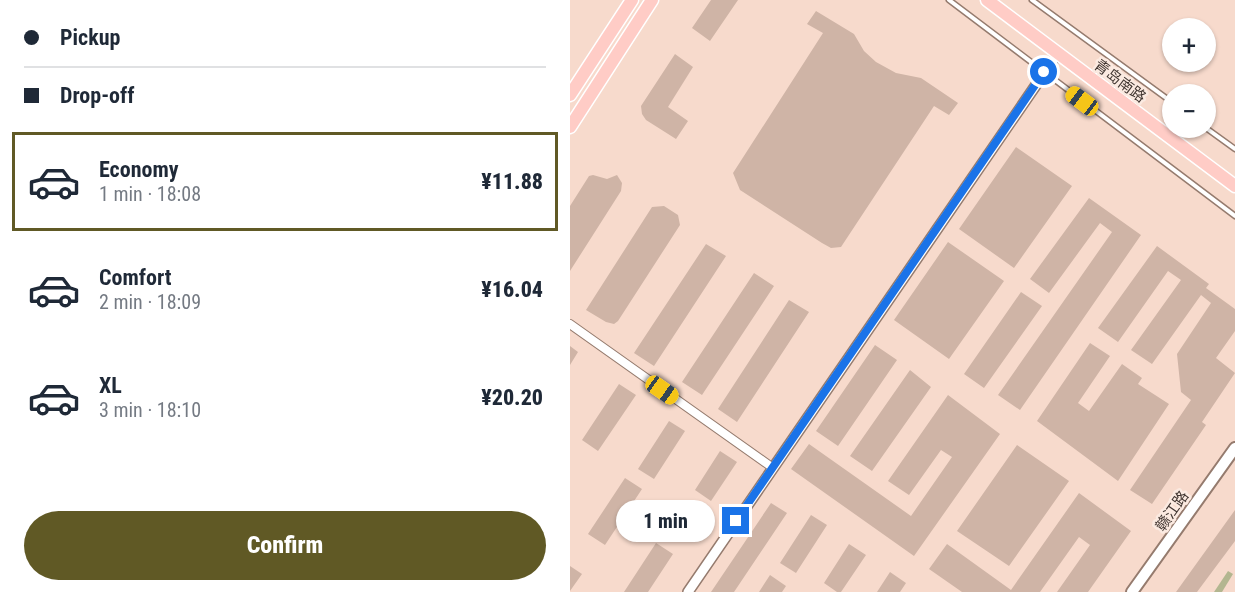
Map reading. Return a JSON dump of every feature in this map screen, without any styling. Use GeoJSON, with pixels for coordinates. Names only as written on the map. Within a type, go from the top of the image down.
{"type":"FeatureCollection","features":[{"type":"Feature","properties":{"kind":"main road"},"geometry":{"type":"LineString","coordinates":[[570,95],[632,0]]}},
{"type":"Feature","properties":{"kind":"main road"},"geometry":{"type":"LineString","coordinates":[[570,127],[652,0]]}},
{"type":"Feature","properties":{"kind":"main road","name":"青岛南路"},"geometry":{"type":"LineString","coordinates":[[987,0],[1235,186]]}},
{"type":"Feature","properties":{"kind":"main road","name":"赣江路"},"geometry":{"type":"LineString","coordinates":[[1132,592],[1235,448]]}},
{"type":"Feature","properties":{"kind":"street"},"geometry":{"type":"LineString","coordinates":[[688,592],[1058,53]]}},
{"type":"Feature","properties":{"kind":"street"},"geometry":{"type":"LineString","coordinates":[[570,324],[773,468]]}},
{"type":"Feature","properties":{"kind":"lane"},"geometry":{"type":"LineString","coordinates":[[949,0],[1235,216]]}},
{"type":"Feature","properties":{"kind":"lane"},"geometry":{"type":"LineString","coordinates":[[1032,0],[1162,95]]}},
{"type":"Feature","properties":{"kind":"lane"},"geometry":{"type":"LineString","coordinates":[[1216,135],[1235,149]]}},
{"type":"Feature","properties":{"kind":"green space"},"geometry":{"type":"Polygon","coordinates":[[[1228,571],[1233,574],[1222,592],[1214,592],[1228,571]]]}},
{"type":"Feature","properties":{"kind":"building"},"geometry":{"type":"Polygon","coordinates":[[[711,0],[738,0],[710,41],[692,28],[711,0]]]}},
{"type":"Feature","properties":{"kind":"building"},"geometry":{"type":"Polygon","coordinates":[[[816,11],[854,34],[864,51],[876,62],[896,73],[921,78],[958,103],[949,115],[934,106],[841,247],[831,248],[740,190],[733,173],[823,33],[807,24],[816,11]]]}},
{"type":"Feature","properties":{"kind":"building"},"geometry":{"type":"Polygon","coordinates":[[[675,54],[693,67],[668,107],[688,121],[676,139],[646,120],[641,106],[675,54]]]}},
{"type":"Feature","properties":{"kind":"building"},"geometry":{"type":"Polygon","coordinates":[[[1016,147],[1072,186],[1014,268],[959,229],[1016,147]]]}},
{"type":"Feature","properties":{"kind":"building"},"geometry":{"type":"Polygon","coordinates":[[[617,175],[622,183],[621,191],[570,271],[570,206],[589,176],[607,179],[617,175]]]}},
{"type":"Feature","properties":{"kind":"building"},"geometry":{"type":"Polygon","coordinates":[[[1089,198],[1141,235],[1020,410],[998,395],[1112,232],[1100,223],[1049,293],[1030,279],[1089,198]]]}},
{"type":"Feature","properties":{"kind":"building"},"geometry":{"type":"Polygon","coordinates":[[[664,206],[678,215],[680,225],[618,321],[614,324],[606,322],[586,310],[652,207],[664,206]]]}},
{"type":"Feature","properties":{"kind":"building"},"geometry":{"type":"Polygon","coordinates":[[[948,242],[1004,281],[949,359],[894,320],[948,242]]]}},
{"type":"Feature","properties":{"kind":"building"},"geometry":{"type":"Polygon","coordinates":[[[706,244],[726,256],[654,366],[634,353],[706,244]]]}},
{"type":"Feature","properties":{"kind":"building"},"geometry":{"type":"Polygon","coordinates":[[[1157,246],[1209,284],[1206,288],[1235,309],[1235,331],[1216,358],[1235,373],[1202,422],[1206,425],[1152,504],[1130,490],[1191,400],[1181,392],[1177,354],[1211,303],[1201,295],[1152,364],[1131,350],[1181,280],[1168,271],[1118,342],[1098,328],[1157,246]]]}},
{"type":"Feature","properties":{"kind":"building"},"geometry":{"type":"Polygon","coordinates":[[[754,273],[774,286],[702,395],[682,382],[754,273]]]}},
{"type":"Feature","properties":{"kind":"building"},"geometry":{"type":"Polygon","coordinates":[[[1021,292],[1042,306],[984,388],[964,374],[1021,292]]]}},
{"type":"Feature","properties":{"kind":"building"},"geometry":{"type":"Polygon","coordinates":[[[789,300],[809,312],[737,422],[718,409],[789,300]]]}},
{"type":"Feature","properties":{"kind":"building"},"geometry":{"type":"Polygon","coordinates":[[[1090,343],[1110,356],[1078,403],[1089,411],[1122,364],[1142,378],[1138,384],[1169,404],[1118,481],[1037,421],[1090,343]]]}},
{"type":"Feature","properties":{"kind":"building"},"geometry":{"type":"Polygon","coordinates":[[[875,345],[897,360],[838,446],[816,431],[875,345]]]}},
{"type":"Feature","properties":{"kind":"building"},"geometry":{"type":"Polygon","coordinates":[[[570,346],[578,352],[570,365],[570,346]]]}},
{"type":"Feature","properties":{"kind":"building"},"geometry":{"type":"Polygon","coordinates":[[[910,370],[931,387],[872,471],[850,456],[910,370]]]}},
{"type":"Feature","properties":{"kind":"building"},"geometry":{"type":"Polygon","coordinates":[[[619,384],[636,395],[598,451],[582,440],[619,384]]]}},
{"type":"Feature","properties":{"kind":"building"},"geometry":{"type":"Polygon","coordinates":[[[948,395],[1000,434],[914,556],[791,469],[809,444],[911,516],[952,457],[941,450],[909,495],[888,481],[948,395]]]}},
{"type":"Feature","properties":{"kind":"building"},"geometry":{"type":"Polygon","coordinates":[[[669,421],[685,431],[654,479],[638,469],[669,421]]]}},
{"type":"Feature","properties":{"kind":"building"},"geometry":{"type":"Polygon","coordinates":[[[1017,445],[1069,481],[1009,566],[957,531],[1017,445]]]}},
{"type":"Feature","properties":{"kind":"building"},"geometry":{"type":"Polygon","coordinates":[[[720,451],[737,462],[711,501],[695,490],[720,451]]]}},
{"type":"Feature","properties":{"kind":"building"},"geometry":{"type":"Polygon","coordinates":[[[625,478],[642,489],[605,545],[588,534],[625,478]]]}},
{"type":"Feature","properties":{"kind":"building"},"geometry":{"type":"Polygon","coordinates":[[[1079,493],[1131,531],[1088,592],[1057,592],[1090,545],[1079,537],[1040,592],[962,592],[929,569],[947,544],[1011,590],[1079,493]]]}},
{"type":"Feature","properties":{"kind":"building"},"geometry":{"type":"Polygon","coordinates":[[[771,503],[787,513],[734,592],[711,592],[771,503]]]}},
{"type":"Feature","properties":{"kind":"building"},"geometry":{"type":"Polygon","coordinates":[[[1235,510],[1235,541],[1197,592],[1176,592],[1235,510]]]}},
{"type":"Feature","properties":{"kind":"building"},"geometry":{"type":"Polygon","coordinates":[[[811,515],[827,525],[796,573],[780,563],[811,515]]]}},
{"type":"Feature","properties":{"kind":"building"},"geometry":{"type":"Polygon","coordinates":[[[656,543],[673,554],[648,592],[624,592],[656,543]]]}},
{"type":"Feature","properties":{"kind":"building"},"geometry":{"type":"Polygon","coordinates":[[[849,544],[866,555],[841,592],[837,592],[824,583],[849,544]]]}},
{"type":"Feature","properties":{"kind":"building"},"geometry":{"type":"Polygon","coordinates":[[[570,566],[582,574],[570,591],[570,566]]]}},
{"type":"Feature","properties":{"kind":"building"},"geometry":{"type":"Polygon","coordinates":[[[890,572],[906,583],[900,592],[877,592],[890,572]]]}},
{"type":"Feature","properties":{"kind":"building"},"geometry":{"type":"Polygon","coordinates":[[[770,575],[786,586],[782,592],[759,592],[770,575]]]}},
{"type":"Feature","properties":{"kind":"route"},"geometry":{"type":"LineString","coordinates":[[736,521],[1044,72]]}}]}
